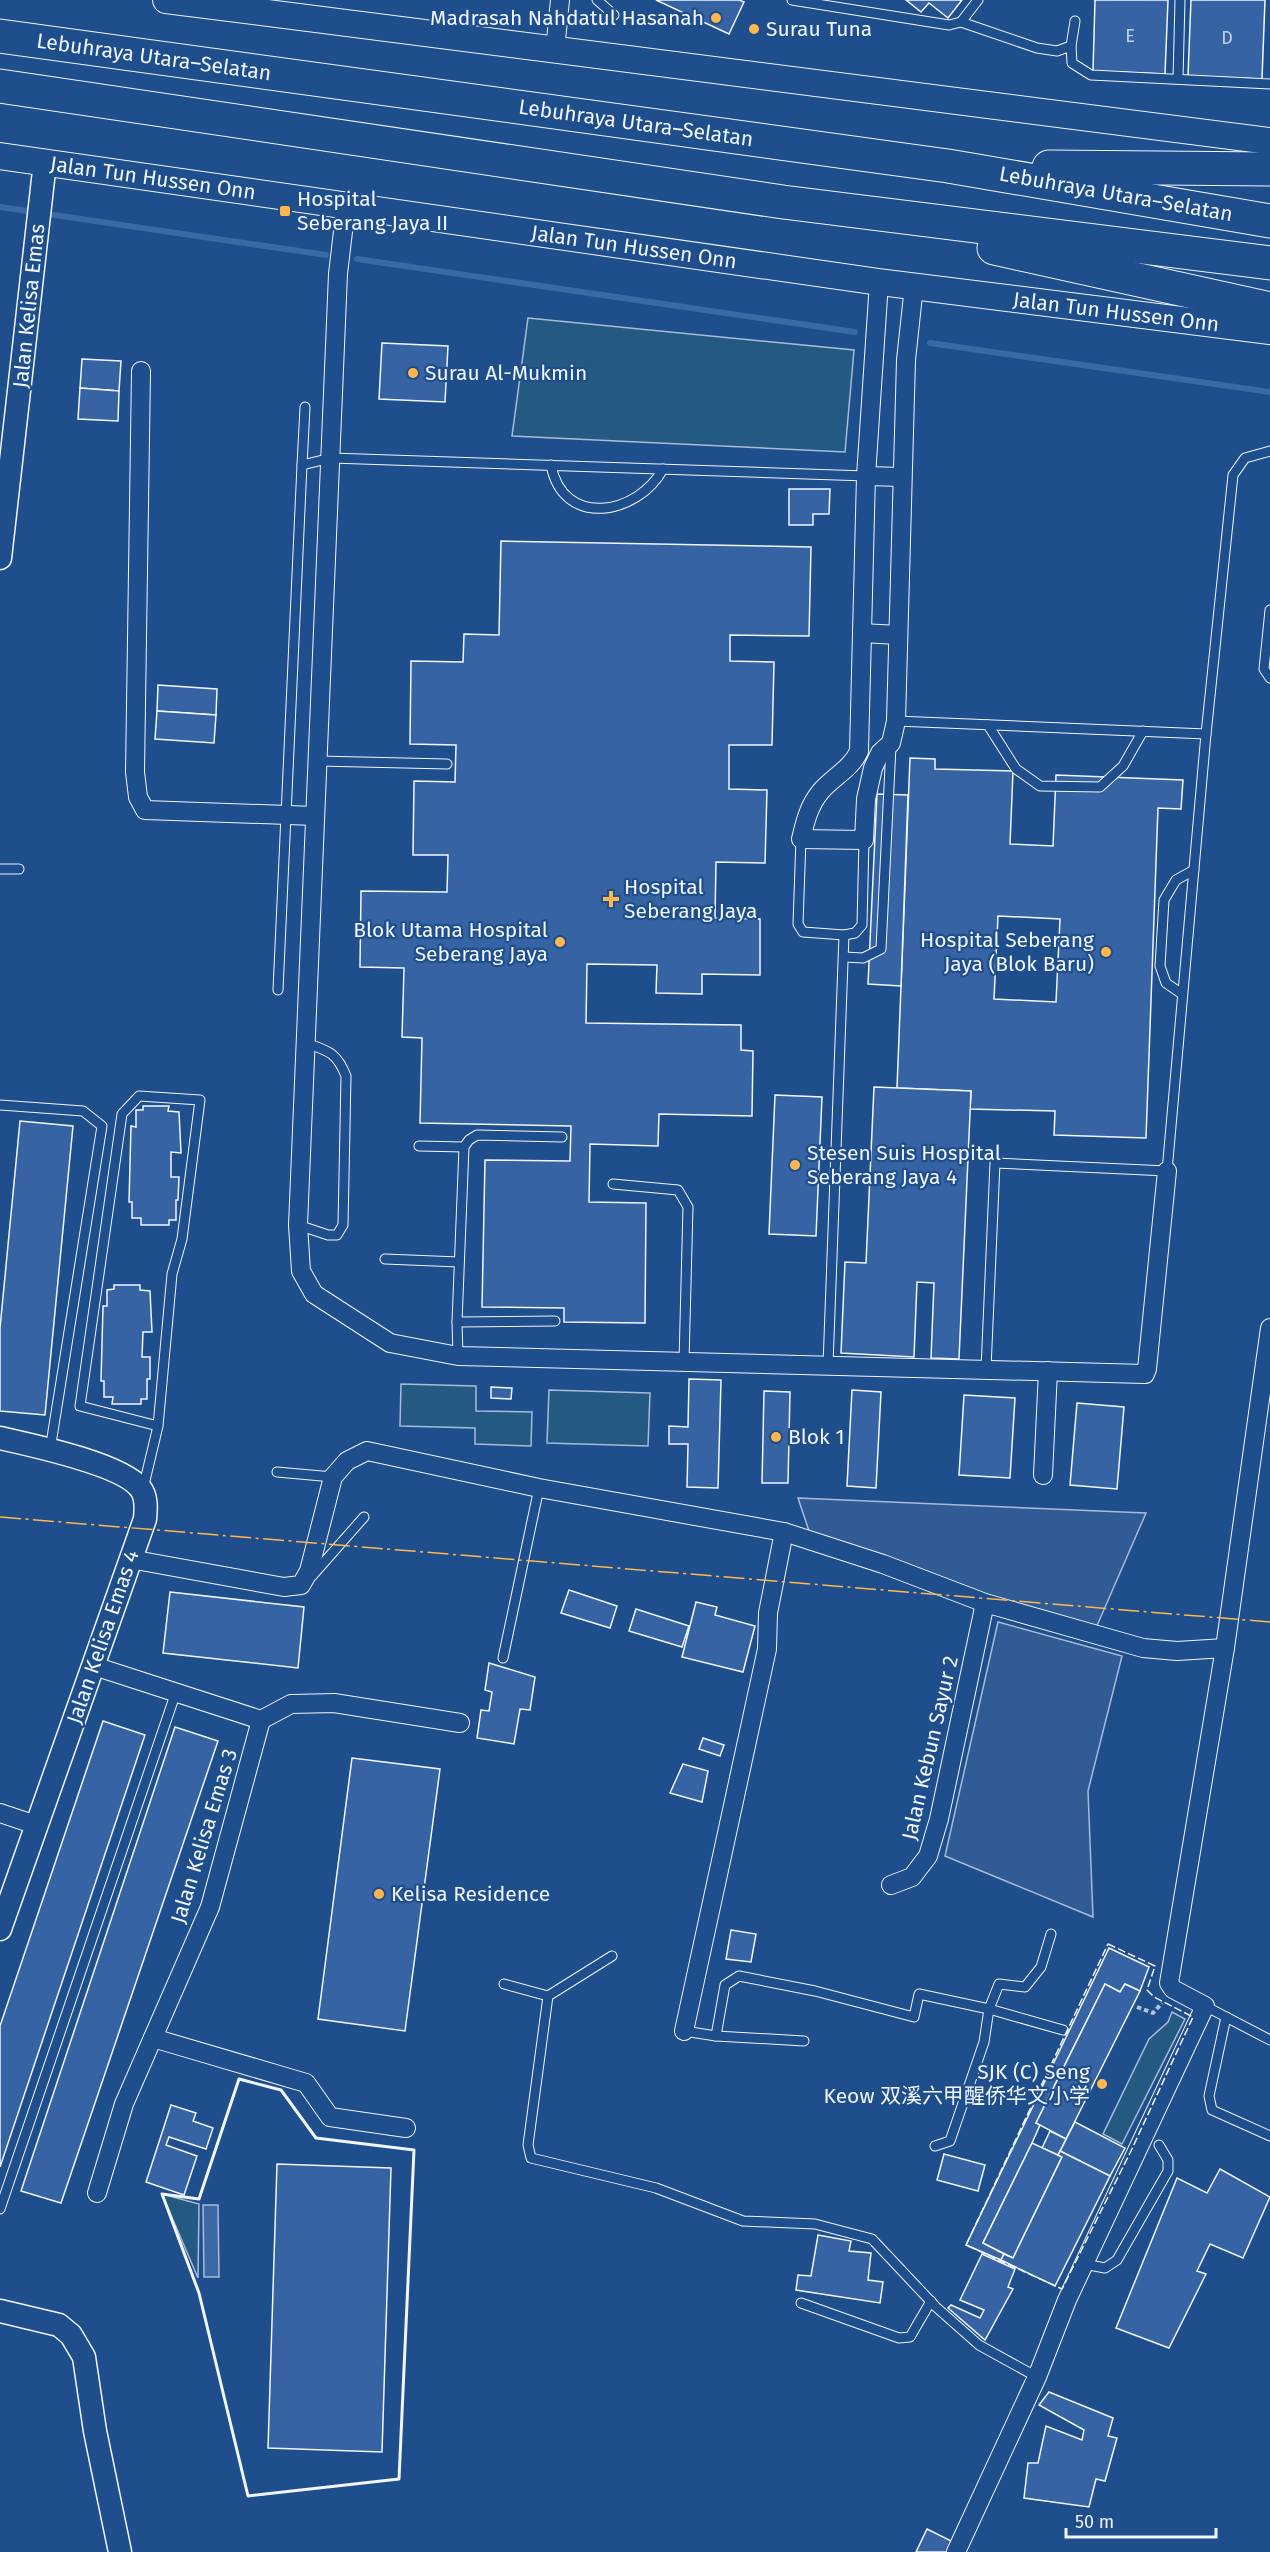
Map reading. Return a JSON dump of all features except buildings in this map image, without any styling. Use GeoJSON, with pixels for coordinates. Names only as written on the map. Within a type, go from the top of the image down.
{"type":"FeatureCollection","features":[{"type":"Feature","properties":{"kind":"highway","name":"Lebuhraya Utara–Selatan"},"geometry":{"type":"LineString","coordinates":[[0,36],[948,166],[1270,220]]}},
{"type":"Feature","properties":{"kind":"highway","name":"Lebuhraya Utara–Selatan"},"geometry":{"type":"LineString","coordinates":[[0,86],[783,202],[1270,263]]}},
{"type":"Feature","properties":{"kind":"highway"},"geometry":{"type":"LineString","coordinates":[[948,166],[1270,169]]}},
{"type":"Feature","properties":{"kind":"highway"},"geometry":{"type":"LineString","coordinates":[[783,202],[1270,309]]}},
{"type":"Feature","properties":{"kind":"main road"},"geometry":{"type":"LineString","coordinates":[[166,0],[1270,141]]}},
{"type":"Feature","properties":{"kind":"main road","name":"Jalan Tun Hussen Onn"},"geometry":{"type":"LineString","coordinates":[[0,156],[44,175],[346,206],[879,282],[1270,331]]}},
{"type":"Feature","properties":{"kind":"street"},"geometry":{"type":"LineString","coordinates":[[555,50],[560,0]]}},
{"type":"Feature","properties":{"kind":"street","name":"Jalan Kelisa Emas"},"geometry":{"type":"LineString","coordinates":[[0,558],[4,493],[44,175]]}},
{"type":"Feature","properties":{"kind":"street"},"geometry":{"type":"LineString","coordinates":[[346,206],[338,274],[298,1225],[301,1271],[314,1294],[390,1343],[458,1356],[684,1360],[1145,1374],[1167,1171]]}},
{"type":"Feature","properties":{"kind":"street"},"geometry":{"type":"LineString","coordinates":[[879,282],[866,476],[859,751],[855,760],[820,793],[806,816],[801,839],[864,840],[866,798],[873,768],[880,753],[891,743],[896,722],[906,360],[914,286]]}},
{"type":"Feature","properties":{"kind":"street"},"geometry":{"type":"LineString","coordinates":[[141,371],[135,772],[138,797],[145,810],[315,816]]}},
{"type":"Feature","properties":{"kind":"street"},"geometry":{"type":"LineString","coordinates":[[866,476],[902,477]]}},
{"type":"Feature","properties":{"kind":"street"},"geometry":{"type":"LineString","coordinates":[[862,633],[898,635]]}},
{"type":"Feature","properties":{"kind":"street"},"geometry":{"type":"LineString","coordinates":[[956,2552],[1036,2377],[1084,2264],[1205,2006],[1173,1989],[1169,1983],[1266,1393],[1270,1328]]}},
{"type":"Feature","properties":{"kind":"street"},"geometry":{"type":"LineString","coordinates":[[1043,1475],[1048,1371]]}},
{"type":"Feature","properties":{"kind":"street"},"geometry":{"type":"LineString","coordinates":[[0,1438],[50,1450],[131,1478],[142,1490]]}},
{"type":"Feature","properties":{"kind":"street"},"geometry":{"type":"LineString","coordinates":[[129,1559],[284,1587],[301,1586],[309,1571],[333,1477],[347,1461],[368,1451],[539,1488],[784,1532],[883,1564],[985,1603],[1143,1648],[1177,1651],[1225,1648]]}},
{"type":"Feature","properties":{"kind":"street","name":"Jalan Kelisa Emas 4"},"geometry":{"type":"LineString","coordinates":[[0,1929],[145,1519],[146,1504],[142,1490]]}},
{"type":"Feature","properties":{"kind":"street"},"geometry":{"type":"LineString","coordinates":[[684,2031],[767,1649],[768,1613],[784,1532]]}},
{"type":"Feature","properties":{"kind":"street","name":"Jalan Kebun Sayur 2"},"geometry":{"type":"LineString","coordinates":[[891,1885],[912,1877],[928,1856],[939,1819],[985,1603]]}},
{"type":"Feature","properties":{"kind":"street"},"geometry":{"type":"LineString","coordinates":[[94,1666],[261,1720],[291,1704],[334,1703],[460,1723]]}},
{"type":"Feature","properties":{"kind":"street","name":"Jalan Kelisa Emas 3"},"geometry":{"type":"LineString","coordinates":[[97,2193],[124,2104],[210,1907],[261,1720]]}},
{"type":"Feature","properties":{"kind":"street"},"geometry":{"type":"LineString","coordinates":[[0,1814],[36,1825]]}},
{"type":"Feature","properties":{"kind":"street"},"geometry":{"type":"LineString","coordinates":[[153,2038],[306,2083],[330,2117],[406,2128]]}},
{"type":"Feature","properties":{"kind":"street"},"geometry":{"type":"LineString","coordinates":[[0,2311],[59,2325],[71,2335],[84,2357],[95,2431],[120,2552]]}},
{"type":"Feature","properties":{"kind":"lane"},"geometry":{"type":"LineString","coordinates":[[597,0],[614,15]]}},
{"type":"Feature","properties":{"kind":"lane"},"geometry":{"type":"LineString","coordinates":[[792,0],[949,25],[961,22],[1037,48],[1057,51],[1071,46]]}},
{"type":"Feature","properties":{"kind":"lane"},"geometry":{"type":"LineString","coordinates":[[961,22],[978,0]]}},
{"type":"Feature","properties":{"kind":"lane"},"geometry":{"type":"LineString","coordinates":[[1178,80],[1180,0]]}},
{"type":"Feature","properties":{"kind":"lane"},"geometry":{"type":"LineString","coordinates":[[1075,21],[1071,46],[1072,63],[1091,75],[1270,84]]}},
{"type":"Feature","properties":{"kind":"lane"},"geometry":{"type":"LineString","coordinates":[[278,990],[305,407]]}},
{"type":"Feature","properties":{"kind":"lane"},"geometry":{"type":"LineString","coordinates":[[986,1369],[995,1163],[1167,1171],[1206,734],[1233,475],[1245,458],[1270,451]]}},
{"type":"Feature","properties":{"kind":"lane"},"geometry":{"type":"LineString","coordinates":[[302,465],[332,458],[866,476]]}},
{"type":"Feature","properties":{"kind":"lane"},"geometry":{"type":"LineString","coordinates":[[551,465],[554,479],[564,494],[578,505],[612,509],[644,493],[656,483],[663,469]]}},
{"type":"Feature","properties":{"kind":"lane"},"geometry":{"type":"LineString","coordinates":[[1270,610],[1264,669],[1270,678]]}},
{"type":"Feature","properties":{"kind":"lane"},"geometry":{"type":"LineString","coordinates":[[896,722],[1206,734]]}},
{"type":"Feature","properties":{"kind":"lane"},"geometry":{"type":"LineString","coordinates":[[988,725],[1016,769],[1040,786],[1100,787],[1123,766],[1143,731]]}},
{"type":"Feature","properties":{"kind":"lane"},"geometry":{"type":"LineString","coordinates":[[844,957],[863,958],[881,949],[891,743]]}},
{"type":"Feature","properties":{"kind":"lane"},"geometry":{"type":"LineString","coordinates":[[318,761],[447,764]]}},
{"type":"Feature","properties":{"kind":"lane"},"geometry":{"type":"LineString","coordinates":[[801,839],[798,924],[803,932],[844,935],[855,933],[862,925],[864,840]]}},
{"type":"Feature","properties":{"kind":"lane"},"geometry":{"type":"LineString","coordinates":[[0,868],[19,869]]}},
{"type":"Feature","properties":{"kind":"lane"},"geometry":{"type":"LineString","coordinates":[[1182,994],[1166,983],[1160,966],[1164,900],[1176,880],[1194,870]]}},
{"type":"Feature","properties":{"kind":"lane"},"geometry":{"type":"LineString","coordinates":[[828,1365],[844,935]]}},
{"type":"Feature","properties":{"kind":"lane"},"geometry":{"type":"LineString","coordinates":[[298,1225],[328,1235],[337,1235],[344,1225],[346,1076],[339,1058],[326,1050],[306,1043]]}},
{"type":"Feature","properties":{"kind":"lane"},"geometry":{"type":"LineString","coordinates":[[142,1490],[158,1426],[172,1274],[182,1239],[200,1100],[139,1096],[122,1114],[80,1406],[158,1426]]}},
{"type":"Feature","properties":{"kind":"lane"},"geometry":{"type":"LineString","coordinates":[[0,1105],[83,1111],[102,1126],[50,1450]]}},
{"type":"Feature","properties":{"kind":"lane"},"geometry":{"type":"LineString","coordinates":[[458,1356],[456,1322],[464,1148],[468,1140],[477,1135],[562,1137]]}},
{"type":"Feature","properties":{"kind":"lane"},"geometry":{"type":"LineString","coordinates":[[419,1146],[464,1148]]}},
{"type":"Feature","properties":{"kind":"lane"},"geometry":{"type":"LineString","coordinates":[[613,1184],[678,1190],[688,1207],[684,1360]]}},
{"type":"Feature","properties":{"kind":"lane"},"geometry":{"type":"LineString","coordinates":[[385,1259],[459,1262]]}},
{"type":"Feature","properties":{"kind":"lane"},"geometry":{"type":"LineString","coordinates":[[456,1322],[555,1322]]}},
{"type":"Feature","properties":{"kind":"lane"},"geometry":{"type":"LineString","coordinates":[[277,1472],[333,1477]]}},
{"type":"Feature","properties":{"kind":"lane"},"geometry":{"type":"LineString","coordinates":[[502,1658],[539,1488]]}},
{"type":"Feature","properties":{"kind":"lane"},"geometry":{"type":"LineString","coordinates":[[301,1586],[324,1564],[364,1516]]}},
{"type":"Feature","properties":{"kind":"lane"},"geometry":{"type":"LineString","coordinates":[[0,2209],[176,1692]]}},
{"type":"Feature","properties":{"kind":"lane"},"geometry":{"type":"LineString","coordinates":[[935,2146],[950,2141],[984,2042],[989,2009],[999,1984],[1025,1987],[1041,1967],[1051,1934]]}},
{"type":"Feature","properties":{"kind":"lane"},"geometry":{"type":"LineString","coordinates":[[504,1984],[548,1996],[612,1956]]}},
{"type":"Feature","properties":{"kind":"lane"},"geometry":{"type":"LineString","coordinates":[[717,2036],[725,1985],[739,1976],[814,1991],[914,2017],[919,1994],[989,2009],[1063,2030]]}},
{"type":"Feature","properties":{"kind":"lane"},"geometry":{"type":"LineString","coordinates":[[548,1996],[528,2145],[531,2158],[656,2188],[743,2221],[815,2224],[872,2239],[931,2301],[979,2345],[1036,2377]]}},
{"type":"Feature","properties":{"kind":"lane"},"geometry":{"type":"LineString","coordinates":[[1205,2006],[1270,2040]]}},
{"type":"Feature","properties":{"kind":"lane"},"geometry":{"type":"LineString","coordinates":[[1226,2017],[1209,2096],[1210,2106],[1212,2110],[1270,2136]]}},
{"type":"Feature","properties":{"kind":"lane"},"geometry":{"type":"LineString","coordinates":[[684,2031],[717,2036],[804,2041]]}},
{"type":"Feature","properties":{"kind":"lane"},"geometry":{"type":"LineString","coordinates":[[1084,2264],[1105,2268],[1117,2260],[1168,2171],[1168,2160],[1159,2145]]}},
{"type":"Feature","properties":{"kind":"lane"},"geometry":{"type":"LineString","coordinates":[[801,2303],[899,2338],[910,2337],[931,2301]]}},
{"type":"Feature","properties":{"kind":"path"},"geometry":{"type":"LineString","coordinates":[[1137,2007],[1153,2013],[1173,1989]]}},
{"type":"Feature","properties":{"kind":"shaded area"},"geometry":{"type":"Polygon","coordinates":[[[528,318],[854,350],[845,452],[512,436],[528,318]]]}},
{"type":"Feature","properties":{"kind":"shaded area"},"geometry":{"type":"Polygon","coordinates":[[[401,1384],[476,1386],[476,1411],[532,1412],[531,1446],[475,1444],[475,1428],[400,1426],[401,1384]]]}},
{"type":"Feature","properties":{"kind":"shaded area"},"geometry":{"type":"Polygon","coordinates":[[[549,1390],[650,1393],[648,1446],[547,1443],[549,1390]]]}},
{"type":"Feature","properties":{"kind":"shaded area"},"geometry":{"type":"Polygon","coordinates":[[[798,1498],[1146,1513],[1096,1628],[994,1605],[811,1537],[798,1498]]]}},
{"type":"Feature","properties":{"kind":"shaded area"},"geometry":{"type":"Polygon","coordinates":[[[998,1622],[1122,1656],[1088,1791],[1093,1917],[945,1856],[998,1622]]]}},
{"type":"Feature","properties":{"kind":"shaded area"},"geometry":{"type":"Polygon","coordinates":[[[1172,2012],[1185,2019],[1122,2144],[1103,2134],[1149,2039],[1168,2022],[1172,2012]]]}},
{"type":"Feature","properties":{"kind":"shaded area"},"geometry":{"type":"Polygon","coordinates":[[[162,2194],[199,2204],[198,2278],[162,2194]]]}},
{"type":"Feature","properties":{"kind":"shaded area"},"geometry":{"type":"Polygon","coordinates":[[[203,2205],[218,2205],[219,2277],[204,2277],[203,2205]]]}},
{"type":"Feature","properties":{"kind":"waterway"},"geometry":{"type":"LineString","coordinates":[[0,207],[326,255]]}},
{"type":"Feature","properties":{"kind":"waterway"},"geometry":{"type":"LineString","coordinates":[[357,259],[855,332]]}},
{"type":"Feature","properties":{"kind":"waterway"},"geometry":{"type":"LineString","coordinates":[[930,343],[1270,392]]}},
{"type":"Feature","properties":{"kind":"fence"},"geometry":{"type":"LineString","coordinates":[[1108,1944],[1155,1966],[1147,1990],[1154,1997],[1193,2017],[1131,2151],[1062,2289],[966,2245],[1108,1944]]}},
{"type":"Feature","properties":{"kind":"wall"},"geometry":{"type":"LineString","coordinates":[[239,2079],[281,2090],[316,2138],[414,2150],[399,2479],[248,2496],[199,2293],[162,2194],[199,2199],[239,2079]]}},
{"type":"Feature","properties":{"kind":"power"},"geometry":{"type":"LineString","coordinates":[[0,1517],[1270,1622]]}},
{"type":"Feature","properties":{"kind":"place","name":"Madrasah Nahdatul Hasanah"},"geometry":{"type":"Point","coordinates":[716,18]}},
{"type":"Feature","properties":{"kind":"place","name":"Surau Tuna"},"geometry":{"type":"Point","coordinates":[754,29]}},
{"type":"Feature","properties":{"kind":"place","name":"Hospital Seberang Jaya II"},"geometry":{"type":"Point","coordinates":[285,211]}},
{"type":"Feature","properties":{"kind":"place","name":"Surau Al-Mukmin"},"geometry":{"type":"Point","coordinates":[413,373]}},
{"type":"Feature","properties":{"kind":"place","name":"Hospital Seberang Jaya"},"geometry":{"type":"Point","coordinates":[611,899]}},
{"type":"Feature","properties":{"kind":"place","name":"Blok Utama Hospital Seberang Jaya"},"geometry":{"type":"Point","coordinates":[560,942]}},
{"type":"Feature","properties":{"kind":"place","name":"Hospital Seberang Jaya (Blok Baru)"},"geometry":{"type":"Point","coordinates":[1106,952]}},
{"type":"Feature","properties":{"kind":"place","name":"Stesen Suis Hospital Seberang Jaya 4"},"geometry":{"type":"Point","coordinates":[795,1165]}},
{"type":"Feature","properties":{"kind":"place","name":"Blok 1"},"geometry":{"type":"Point","coordinates":[776,1437]}},
{"type":"Feature","properties":{"kind":"place","name":"Kelisa Residence"},"geometry":{"type":"Point","coordinates":[379,1894]}},
{"type":"Feature","properties":{"kind":"place","name":"SJK (C) Seng Keow 双溪六甲醒侨华文小学"},"geometry":{"type":"Point","coordinates":[1102,2084]}}]}
